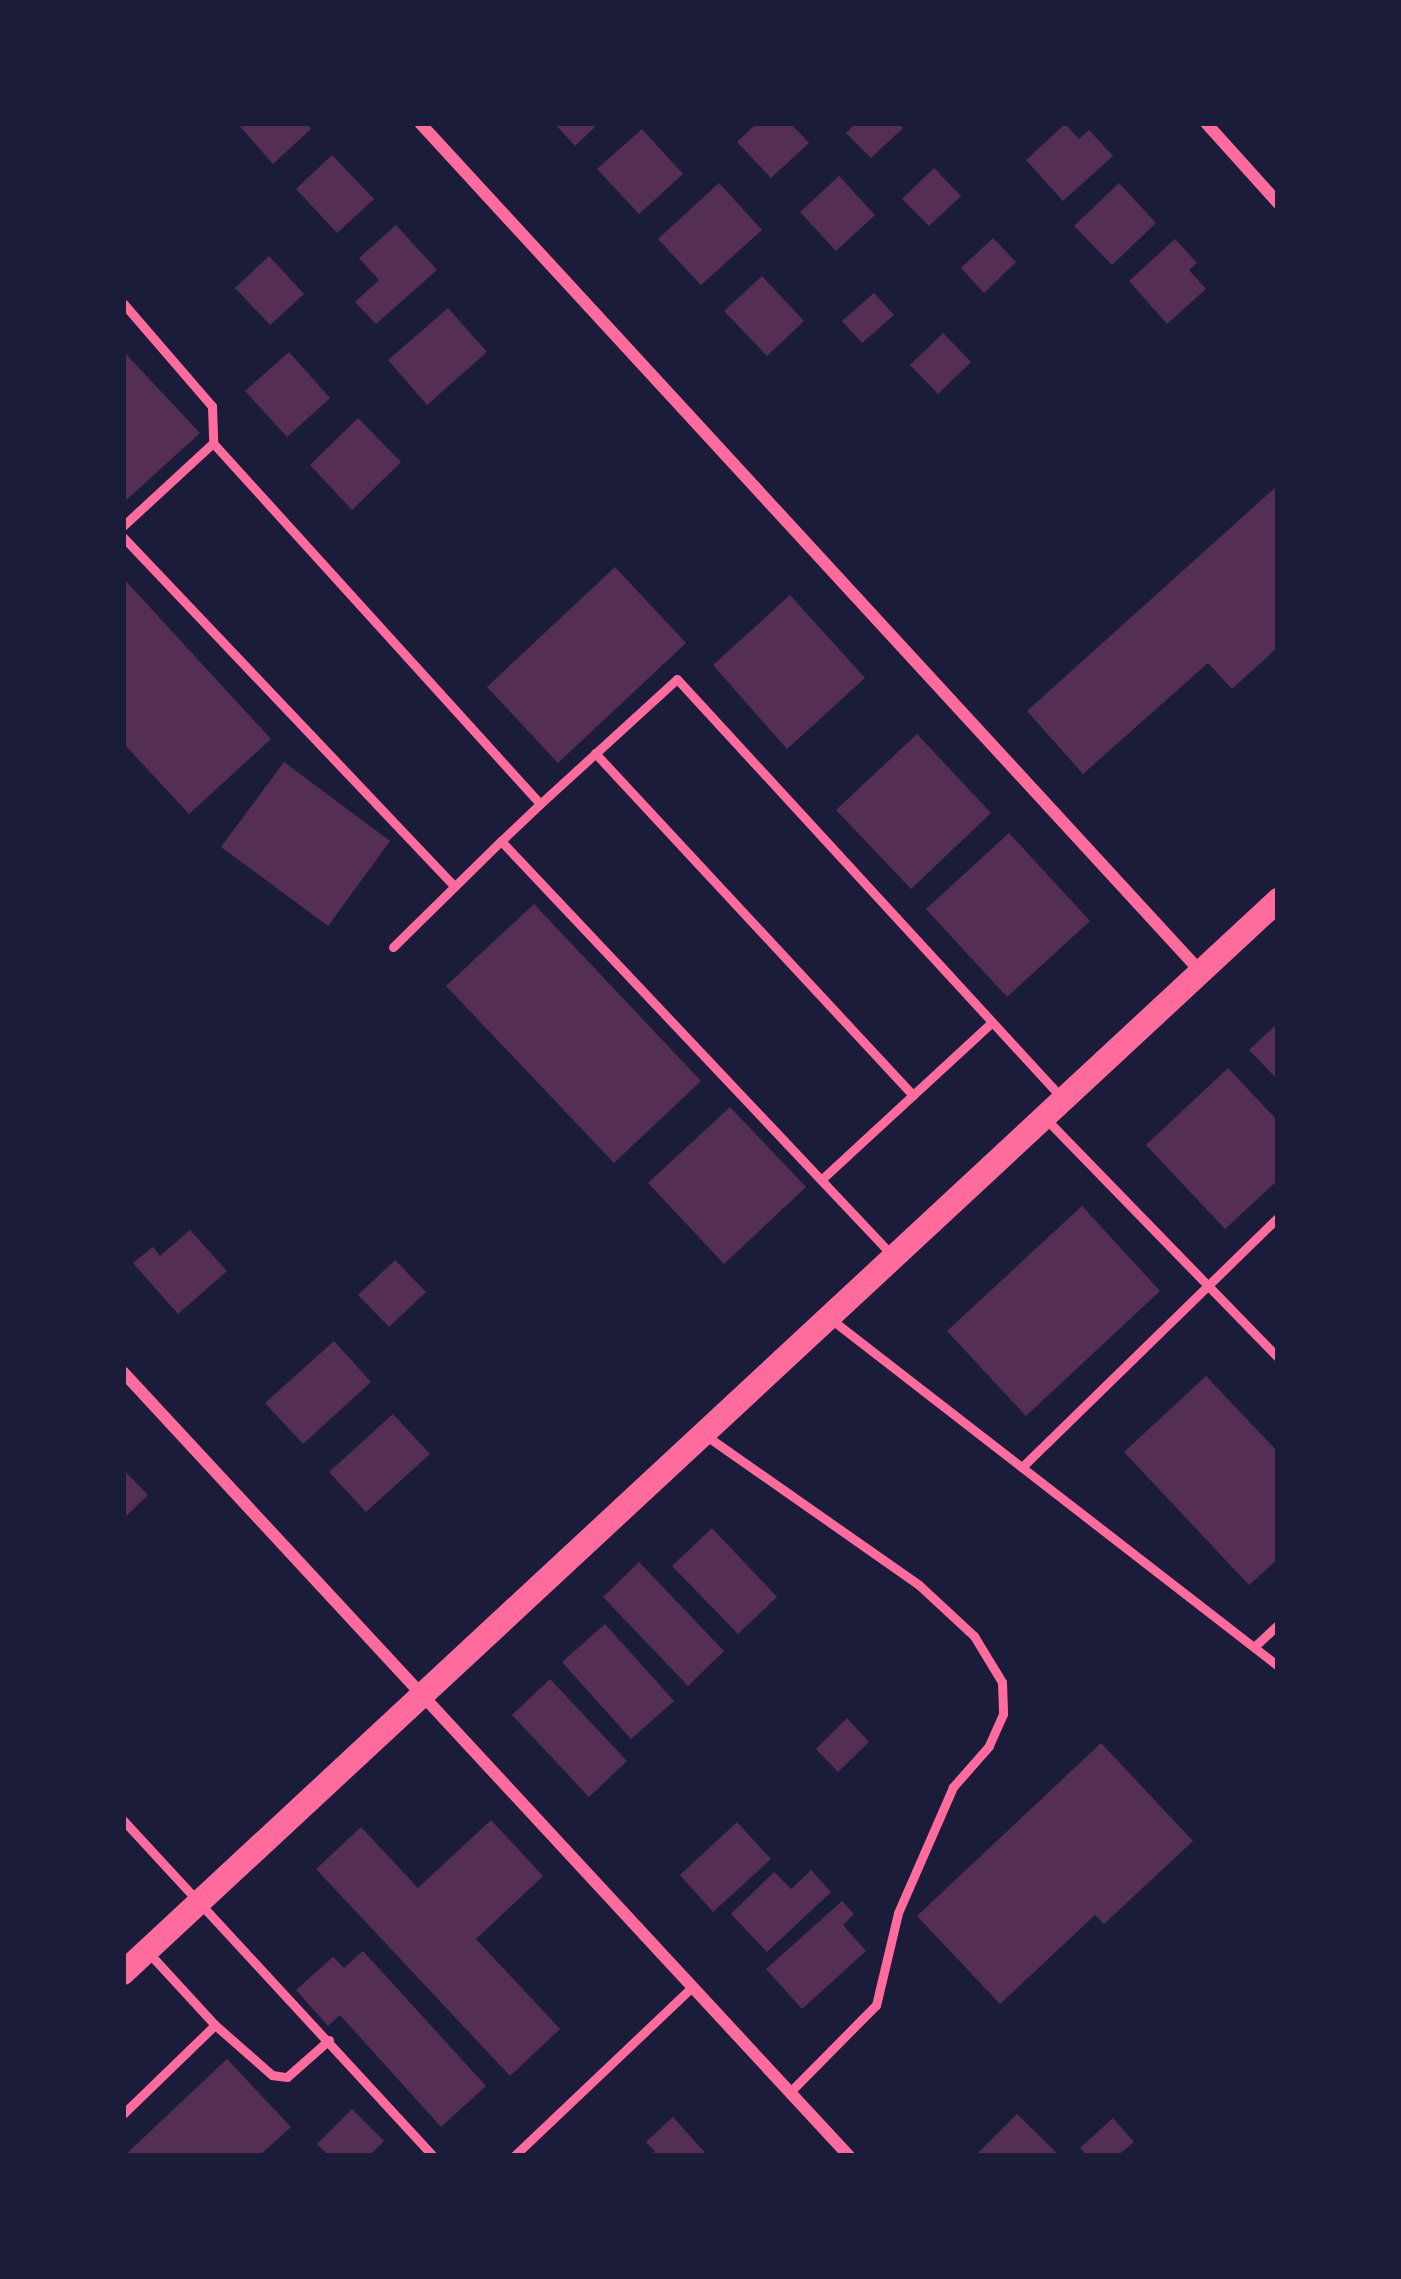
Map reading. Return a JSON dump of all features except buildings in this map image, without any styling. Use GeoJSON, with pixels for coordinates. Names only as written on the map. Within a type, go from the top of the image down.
{"type":"FeatureCollection","features":[{"type":"Feature","properties":{"kind":"main road"},"geometry":{"type":"LineString","coordinates":[[123,1973],[1278,900]]}},
{"type":"Feature","properties":{"kind":"street"},"geometry":{"type":"LineString","coordinates":[[421,123],[1201,972]]}},
{"type":"Feature","properties":{"kind":"street"},"geometry":{"type":"LineString","coordinates":[[1209,124],[1278,202]]}},
{"type":"Feature","properties":{"kind":"street"},"geometry":{"type":"LineString","coordinates":[[123,1372],[850,2156]]}},
{"type":"Feature","properties":{"kind":"lane"},"geometry":{"type":"LineString","coordinates":[[124,309],[212,406],[213,443],[540,804]]}},
{"type":"Feature","properties":{"kind":"lane"},"geometry":{"type":"LineString","coordinates":[[123,526],[213,443]]}},
{"type":"Feature","properties":{"kind":"lane"},"geometry":{"type":"LineString","coordinates":[[123,537],[452,884]]}},
{"type":"Feature","properties":{"kind":"lane"},"geometry":{"type":"LineString","coordinates":[[393,947],[452,884],[677,679],[1064,1100]]}},
{"type":"Feature","properties":{"kind":"lane"},"geometry":{"type":"LineString","coordinates":[[596,753],[913,1095]]}},
{"type":"Feature","properties":{"kind":"lane"},"geometry":{"type":"LineString","coordinates":[[501,841],[895,1258]]}},
{"type":"Feature","properties":{"kind":"lane"},"geometry":{"type":"LineString","coordinates":[[822,1179],[992,1022]]}},
{"type":"Feature","properties":{"kind":"lane"},"geometry":{"type":"LineString","coordinates":[[1045,1118],[1278,1358]]}},
{"type":"Feature","properties":{"kind":"lane"},"geometry":{"type":"LineString","coordinates":[[1022,1468],[1278,1217]]}},
{"type":"Feature","properties":{"kind":"lane"},"geometry":{"type":"LineString","coordinates":[[830,1318],[1278,1666]]}},
{"type":"Feature","properties":{"kind":"lane"},"geometry":{"type":"LineString","coordinates":[[705,1435],[919,1585],[974,1636],[1002,1682],[1003,1714],[989,1746],[953,1787],[898,1913],[875,2006],[790,2092]]}},
{"type":"Feature","properties":{"kind":"lane"},"geometry":{"type":"LineString","coordinates":[[1254,1647],[1278,1625]]}},
{"type":"Feature","properties":{"kind":"lane"},"geometry":{"type":"LineString","coordinates":[[123,1820],[433,2156]]}},
{"type":"Feature","properties":{"kind":"lane"},"geometry":{"type":"LineString","coordinates":[[147,1952],[214,2025],[272,2075],[287,2077],[329,2040]]}},
{"type":"Feature","properties":{"kind":"lane"},"geometry":{"type":"LineString","coordinates":[[514,2156],[692,1987]]}},
{"type":"Feature","properties":{"kind":"lane"},"geometry":{"type":"LineString","coordinates":[[123,2114],[214,2025]]}}]}
